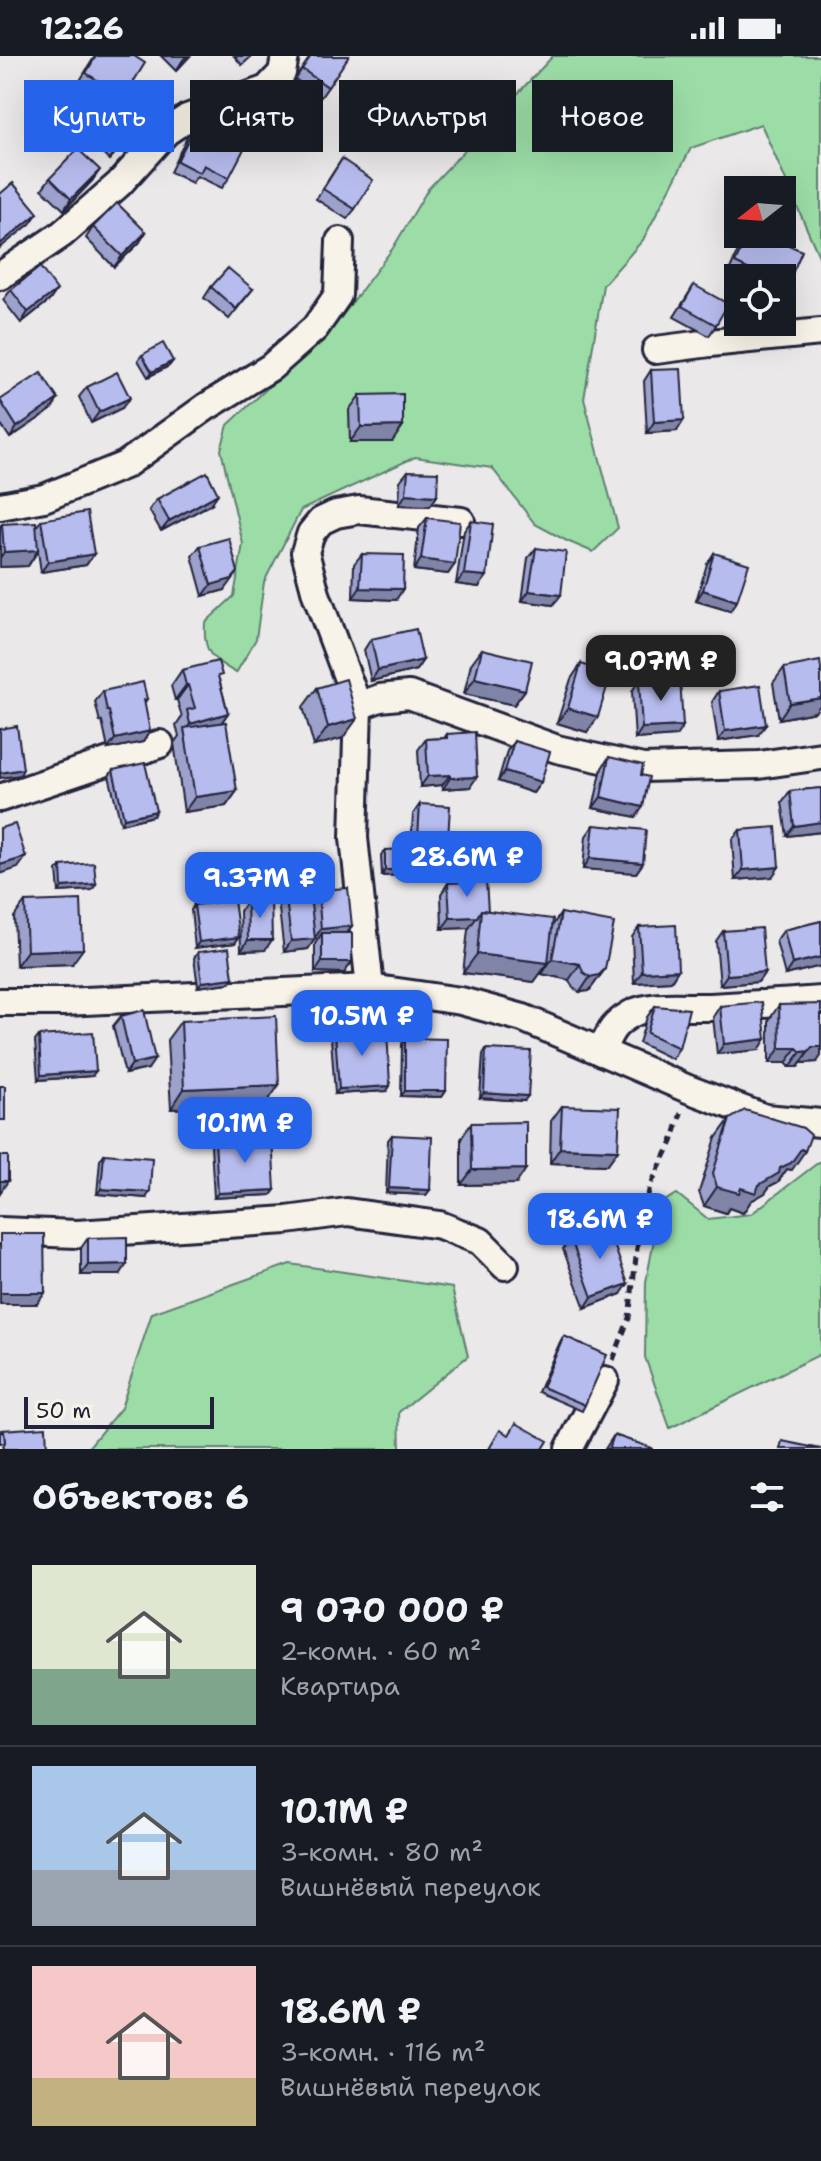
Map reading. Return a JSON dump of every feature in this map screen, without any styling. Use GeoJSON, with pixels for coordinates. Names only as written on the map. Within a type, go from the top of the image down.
{"type":"FeatureCollection","features":[{"type":"Feature","properties":{"kind":"street"},"geometry":{"type":"LineString","coordinates":[[0,276],[62,234],[119,184],[166,132],[187,118],[267,89],[282,73],[285,56]]}},
{"type":"Feature","properties":{"kind":"street"},"geometry":{"type":"LineString","coordinates":[[0,506],[44,498],[125,465],[206,407],[271,367],[315,328],[338,295],[340,241]]}},
{"type":"Feature","properties":{"kind":"street"},"geometry":{"type":"LineString","coordinates":[[656,350],[821,332]]}},
{"type":"Feature","properties":{"kind":"street"},"geometry":{"type":"LineString","coordinates":[[370,988],[354,838],[358,706],[316,594],[305,552],[311,533],[321,521],[336,514],[359,510],[461,521]]}},
{"type":"Feature","properties":{"kind":"street"},"geometry":{"type":"LineString","coordinates":[[358,706],[380,698],[409,695],[557,749],[643,768],[759,765],[821,756]]}},
{"type":"Feature","properties":{"kind":"street"},"geometry":{"type":"LineString","coordinates":[[0,798],[160,744]]}},
{"type":"Feature","properties":{"kind":"street"},"geometry":{"type":"LineString","coordinates":[[0,1002],[370,988],[461,1001],[523,1018],[688,1089],[765,1118],[821,1123]]}},
{"type":"Feature","properties":{"kind":"street"},"geometry":{"type":"LineString","coordinates":[[601,1052],[611,1028],[632,1013],[652,1007],[692,1008],[821,1000]]}},
{"type":"Feature","properties":{"kind":"street"},"geometry":{"type":"LineString","coordinates":[[0,1231],[77,1234],[287,1220],[347,1212],[440,1225],[480,1241],[505,1266]]}},
{"type":"Feature","properties":{"kind":"street"},"geometry":{"type":"LineString","coordinates":[[569,1449],[605,1380]]}},
{"type":"Feature","properties":{"kind":"path"},"geometry":{"type":"LineString","coordinates":[[605,1380],[629,1318],[638,1240],[650,1186],[672,1142],[688,1089]]}},
{"type":"Feature","properties":{"kind":"green space"},"geometry":{"type":"Polygon","coordinates":[[[553,56],[821,56],[821,261],[796,204],[796,176],[784,176],[761,124],[691,148],[643,240],[603,285],[584,399],[618,528],[593,552],[535,524],[492,468],[415,457],[301,510],[264,582],[256,639],[236,673],[210,654],[205,641],[205,623],[234,596],[243,544],[221,450],[228,425],[336,324],[393,248],[428,189],[463,152],[516,152],[516,95],[553,56]]]}},
{"type":"Feature","properties":{"kind":"green space"},"geometry":{"type":"Polygon","coordinates":[[[819,1162],[821,1354],[670,1428],[645,1357],[646,1282],[661,1203],[677,1194],[708,1219],[751,1214],[819,1162]]]}},
{"type":"Feature","properties":{"kind":"green space"},"geometry":{"type":"Polygon","coordinates":[[[290,1264],[452,1288],[468,1356],[399,1412],[400,1449],[87,1449],[121,1408],[152,1313],[290,1264]]]}},
{"type":"Feature","properties":{"kind":"building"},"geometry":{"type":"Polygon","coordinates":[[[96,56],[134,56],[145,63],[134,80],[97,80],[86,73],[96,56]]]}},
{"type":"Feature","properties":{"kind":"building"},"geometry":{"type":"Polygon","coordinates":[[[311,56],[349,56],[328,87],[323,80],[302,69],[311,56]]]}},
{"type":"Feature","properties":{"kind":"building"},"geometry":{"type":"Polygon","coordinates":[[[190,136],[190,152],[242,152],[229,178],[204,165],[200,173],[177,161],[190,136]]]}},
{"type":"Feature","properties":{"kind":"building"},"geometry":{"type":"Polygon","coordinates":[[[75,152],[81,152],[100,170],[71,199],[50,178],[75,152]]]}},
{"type":"Feature","properties":{"kind":"building"},"geometry":{"type":"Polygon","coordinates":[[[342,159],[373,180],[355,209],[323,189],[342,159]]]}},
{"type":"Feature","properties":{"kind":"building"},"geometry":{"type":"Polygon","coordinates":[[[13,183],[38,213],[0,244],[0,194],[13,183]]]}},
{"type":"Feature","properties":{"kind":"building"},"geometry":{"type":"Polygon","coordinates":[[[117,203],[146,232],[122,256],[93,227],[117,203]]]}},
{"type":"Feature","properties":{"kind":"building"},"geometry":{"type":"Polygon","coordinates":[[[742,248],[795,248],[802,251],[796,265],[735,263],[742,248]]]}},
{"type":"Feature","properties":{"kind":"building"},"geometry":{"type":"Polygon","coordinates":[[[40,267],[57,290],[28,312],[11,290],[40,267]]]}},
{"type":"Feature","properties":{"kind":"building"},"geometry":{"type":"Polygon","coordinates":[[[228,268],[253,289],[236,309],[211,287],[228,268]]]}},
{"type":"Feature","properties":{"kind":"building"},"geometry":{"type":"Polygon","coordinates":[[[694,285],[724,302],[724,311],[716,325],[682,306],[694,285]]]}},
{"type":"Feature","properties":{"kind":"building"},"geometry":{"type":"Polygon","coordinates":[[[163,343],[173,361],[152,372],[142,355],[163,343]]]}},
{"type":"Feature","properties":{"kind":"building"},"geometry":{"type":"Polygon","coordinates":[[[681,369],[684,420],[654,422],[651,370],[681,369]]]}},
{"type":"Feature","properties":{"kind":"building"},"geometry":{"type":"Polygon","coordinates":[[[117,372],[130,398],[99,412],[87,387],[117,372]]]}},
{"type":"Feature","properties":{"kind":"building"},"geometry":{"type":"Polygon","coordinates":[[[41,373],[58,399],[17,427],[0,400],[41,373]]]}},
{"type":"Feature","properties":{"kind":"building"},"geometry":{"type":"Polygon","coordinates":[[[403,394],[403,426],[361,427],[360,395],[403,394]]]}},
{"type":"Feature","properties":{"kind":"building"},"geometry":{"type":"Polygon","coordinates":[[[408,471],[438,472],[437,496],[406,494],[408,471]]]}},
{"type":"Feature","properties":{"kind":"building"},"geometry":{"type":"Polygon","coordinates":[[[207,472],[218,494],[169,521],[157,499],[207,472]]]}},
{"type":"Feature","properties":{"kind":"building"},"geometry":{"type":"Polygon","coordinates":[[[87,512],[94,554],[48,562],[41,520],[87,512]]]}},
{"type":"Feature","properties":{"kind":"building"},"geometry":{"type":"Polygon","coordinates":[[[427,518],[460,522],[455,564],[421,559],[427,518]]]}},
{"type":"Feature","properties":{"kind":"building"},"geometry":{"type":"Polygon","coordinates":[[[471,521],[493,524],[487,576],[464,574],[471,521]]]}},
{"type":"Feature","properties":{"kind":"building"},"geometry":{"type":"Polygon","coordinates":[[[36,522],[38,550],[4,552],[2,524],[36,522]]]}},
{"type":"Feature","properties":{"kind":"building"},"geometry":{"type":"Polygon","coordinates":[[[229,538],[238,572],[232,579],[211,585],[200,546],[229,538]]]}},
{"type":"Feature","properties":{"kind":"building"},"geometry":{"type":"Polygon","coordinates":[[[536,548],[566,552],[561,595],[529,591],[536,548]]]}},
{"type":"Feature","properties":{"kind":"building"},"geometry":{"type":"Polygon","coordinates":[[[714,553],[749,564],[737,601],[703,590],[714,553]]]}},
{"type":"Feature","properties":{"kind":"building"},"geometry":{"type":"Polygon","coordinates":[[[362,554],[404,555],[403,589],[360,588],[362,554]]]}},
{"type":"Feature","properties":{"kind":"building"},"geometry":{"type":"Polygon","coordinates":[[[416,629],[423,660],[378,670],[371,639],[416,629]]]}},
{"type":"Feature","properties":{"kind":"building"},"geometry":{"type":"Polygon","coordinates":[[[482,649],[532,661],[525,690],[475,678],[482,649]]]}},
{"type":"Feature","properties":{"kind":"building"},"geometry":{"type":"Polygon","coordinates":[[[218,661],[222,675],[218,676],[228,713],[190,724],[187,710],[195,708],[182,670],[218,661]]]}},
{"type":"Feature","properties":{"kind":"building"},"geometry":{"type":"Polygon","coordinates":[[[820,661],[821,698],[790,703],[784,668],[820,661]]]}},
{"type":"Feature","properties":{"kind":"building"},"geometry":{"type":"Polygon","coordinates":[[[581,664],[611,673],[598,717],[568,708],[581,664]]]}},
{"type":"Feature","properties":{"kind":"building"},"geometry":{"type":"Polygon","coordinates":[[[680,678],[683,726],[642,728],[639,681],[680,678]]]}},
{"type":"Feature","properties":{"kind":"building"},"geometry":{"type":"Polygon","coordinates":[[[346,679],[357,719],[328,727],[317,688],[346,679]]]}},
{"type":"Feature","properties":{"kind":"building"},"geometry":{"type":"Polygon","coordinates":[[[143,682],[150,731],[115,739],[103,691],[143,682]]]}},
{"type":"Feature","properties":{"kind":"building"},"geometry":{"type":"Polygon","coordinates":[[[760,685],[766,725],[725,731],[719,691],[760,685]]]}},
{"type":"Feature","properties":{"kind":"building"},"geometry":{"type":"Polygon","coordinates":[[[226,722],[237,791],[195,797],[184,728],[226,722]]]}},
{"type":"Feature","properties":{"kind":"building"},"geometry":{"type":"Polygon","coordinates":[[[17,726],[23,769],[0,773],[0,729],[17,726]]]}},
{"type":"Feature","properties":{"kind":"building"},"geometry":{"type":"Polygon","coordinates":[[[475,732],[477,777],[428,776],[426,739],[475,732]]]}},
{"type":"Feature","properties":{"kind":"building"},"geometry":{"type":"Polygon","coordinates":[[[514,741],[550,752],[541,782],[505,771],[514,741]]]}},
{"type":"Feature","properties":{"kind":"building"},"geometry":{"type":"Polygon","coordinates":[[[609,757],[643,765],[641,775],[649,777],[643,807],[601,797],[609,757]]]}},
{"type":"Feature","properties":{"kind":"building"},"geometry":{"type":"Polygon","coordinates":[[[145,763],[156,811],[124,818],[113,770],[145,763]]]}},
{"type":"Feature","properties":{"kind":"building"},"geometry":{"type":"Polygon","coordinates":[[[821,788],[821,822],[794,826],[790,791],[821,788]]]}},
{"type":"Feature","properties":{"kind":"building"},"geometry":{"type":"Polygon","coordinates":[[[420,804],[450,806],[447,856],[417,854],[420,804]]]}},
{"type":"Feature","properties":{"kind":"building"},"geometry":{"type":"Polygon","coordinates":[[[15,824],[26,857],[0,865],[0,828],[15,824]]]}},
{"type":"Feature","properties":{"kind":"building"},"geometry":{"type":"Polygon","coordinates":[[[594,825],[646,830],[643,863],[590,858],[594,825]]]}},
{"type":"Feature","properties":{"kind":"building"},"geometry":{"type":"Polygon","coordinates":[[[776,827],[779,867],[743,870],[740,830],[776,827]]]}},
{"type":"Feature","properties":{"kind":"building"},"geometry":{"type":"Polygon","coordinates":[[[408,849],[408,870],[385,870],[385,850],[408,849]]]}},
{"type":"Feature","properties":{"kind":"building"},"geometry":{"type":"Polygon","coordinates":[[[94,863],[96,884],[62,887],[61,866],[94,863]]]}},
{"type":"Feature","properties":{"kind":"building"},"geometry":{"type":"Polygon","coordinates":[[[225,864],[229,895],[197,898],[194,868],[225,864]]]}},
{"type":"Feature","properties":{"kind":"building"},"geometry":{"type":"Polygon","coordinates":[[[307,869],[315,939],[291,941],[283,872],[307,869]]]}},
{"type":"Feature","properties":{"kind":"building"},"geometry":{"type":"Polygon","coordinates":[[[486,881],[488,911],[481,910],[477,917],[450,918],[448,883],[486,881]]]}},
{"type":"Feature","properties":{"kind":"building"},"geometry":{"type":"Polygon","coordinates":[[[348,888],[352,926],[321,929],[318,890],[348,888]]]}},
{"type":"Feature","properties":{"kind":"building"},"geometry":{"type":"Polygon","coordinates":[[[271,899],[272,940],[248,940],[247,900],[271,899]]]}},
{"type":"Feature","properties":{"kind":"building"},"geometry":{"type":"Polygon","coordinates":[[[81,900],[83,949],[27,951],[25,902],[81,900]]]}},
{"type":"Feature","properties":{"kind":"building"},"geometry":{"type":"Polygon","coordinates":[[[234,900],[239,937],[199,942],[194,905],[234,900]]]}},
{"type":"Feature","properties":{"kind":"building"},"geometry":{"type":"Polygon","coordinates":[[[481,910],[553,919],[548,963],[477,954],[481,910]]]}},
{"type":"Feature","properties":{"kind":"building"},"geometry":{"type":"Polygon","coordinates":[[[561,913],[614,923],[605,969],[599,975],[590,977],[583,972],[580,964],[552,959],[561,913]]]}},
{"type":"Feature","properties":{"kind":"building"},"geometry":{"type":"Polygon","coordinates":[[[821,921],[821,957],[792,964],[784,930],[821,921]]]}},
{"type":"Feature","properties":{"kind":"building"},"geometry":{"type":"Polygon","coordinates":[[[676,925],[678,970],[642,972],[639,927],[676,925]]]}},
{"type":"Feature","properties":{"kind":"building"},"geometry":{"type":"Polygon","coordinates":[[[761,928],[765,972],[727,975],[723,931],[761,928]]]}},
{"type":"Feature","properties":{"kind":"building"},"geometry":{"type":"Polygon","coordinates":[[[322,933],[352,933],[352,962],[322,962],[322,933]]]}},
{"type":"Feature","properties":{"kind":"building"},"geometry":{"type":"Polygon","coordinates":[[[229,948],[233,978],[202,982],[198,952],[229,948]]]}},
{"type":"Feature","properties":{"kind":"building"},"geometry":{"type":"Polygon","coordinates":[[[762,1002],[766,1039],[724,1044],[720,1006],[762,1002]]]}},
{"type":"Feature","properties":{"kind":"building"},"geometry":{"type":"Polygon","coordinates":[[[821,1004],[821,1047],[801,1052],[797,1048],[780,1048],[779,1005],[821,1004]]]}},
{"type":"Feature","properties":{"kind":"building"},"geometry":{"type":"Polygon","coordinates":[[[655,1006],[689,1009],[679,1048],[647,1033],[655,1006]]]}},
{"type":"Feature","properties":{"kind":"building"},"geometry":{"type":"Polygon","coordinates":[[[144,1010],[155,1059],[132,1064],[121,1016],[144,1010]]]}},
{"type":"Feature","properties":{"kind":"building"},"geometry":{"type":"Polygon","coordinates":[[[276,1016],[279,1085],[184,1089],[181,1021],[276,1016]]]}},
{"type":"Feature","properties":{"kind":"building"},"geometry":{"type":"Polygon","coordinates":[[[347,1026],[359,1031],[387,1029],[390,1086],[339,1089],[335,1032],[347,1026]]]}},
{"type":"Feature","properties":{"kind":"building"},"geometry":{"type":"Polygon","coordinates":[[[93,1032],[96,1071],[41,1075],[39,1036],[93,1032]]]}},
{"type":"Feature","properties":{"kind":"building"},"geometry":{"type":"Polygon","coordinates":[[[405,1038],[447,1039],[446,1091],[405,1091],[405,1038]]]}},
{"type":"Feature","properties":{"kind":"building"},"geometry":{"type":"Polygon","coordinates":[[[486,1049],[531,1051],[528,1096],[484,1093],[486,1049]]]}},
{"type":"Feature","properties":{"kind":"building"},"geometry":{"type":"Polygon","coordinates":[[[0,1086],[5,1086],[5,1120],[0,1120],[0,1086]]]}},
{"type":"Feature","properties":{"kind":"building"},"geometry":{"type":"Polygon","coordinates":[[[562,1106],[620,1108],[618,1150],[560,1148],[562,1106]]]}},
{"type":"Feature","properties":{"kind":"building"},"geometry":{"type":"Polygon","coordinates":[[[745,1110],[803,1128],[811,1135],[805,1151],[801,1149],[791,1163],[759,1185],[756,1193],[741,1188],[739,1193],[717,1187],[713,1173],[730,1119],[745,1110]]]}},
{"type":"Feature","properties":{"kind":"building"},"geometry":{"type":"Polygon","coordinates":[[[526,1122],[526,1169],[472,1170],[471,1123],[526,1122]]]}},
{"type":"Feature","properties":{"kind":"building"},"geometry":{"type":"Polygon","coordinates":[[[392,1135],[432,1137],[430,1190],[389,1188],[392,1135]]]}},
{"type":"Feature","properties":{"kind":"building"},"geometry":{"type":"Polygon","coordinates":[[[272,1137],[275,1190],[218,1193],[215,1140],[272,1137]]]}},
{"type":"Feature","properties":{"kind":"building"},"geometry":{"type":"Polygon","coordinates":[[[104,1154],[152,1158],[150,1192],[101,1189],[104,1154]]]}},
{"type":"Feature","properties":{"kind":"building"},"geometry":{"type":"Polygon","coordinates":[[[0,1156],[8,1156],[8,1181],[0,1181],[0,1156]]]}},
{"type":"Feature","properties":{"kind":"building"},"geometry":{"type":"Polygon","coordinates":[[[607,1225],[628,1284],[592,1297],[571,1239],[607,1225]]]}},
{"type":"Feature","properties":{"kind":"building"},"geometry":{"type":"Polygon","coordinates":[[[0,1234],[44,1234],[45,1293],[0,1293],[0,1234]]]}},
{"type":"Feature","properties":{"kind":"building"},"geometry":{"type":"Polygon","coordinates":[[[127,1237],[127,1264],[88,1265],[88,1238],[127,1237]]]}},
{"type":"Feature","properties":{"kind":"building"},"geometry":{"type":"Polygon","coordinates":[[[564,1336],[607,1355],[585,1405],[542,1387],[564,1336]]]}},
{"type":"Feature","properties":{"kind":"building"},"geometry":{"type":"Polygon","coordinates":[[[516,1423],[548,1441],[543,1449],[489,1449],[500,1430],[509,1435],[516,1423]]]}},
{"type":"Feature","properties":{"kind":"building"},"geometry":{"type":"Polygon","coordinates":[[[46,1427],[47,1449],[2,1449],[5,1443],[1,1430],[46,1427]]]}},
{"type":"Feature","properties":{"kind":"building"},"geometry":{"type":"Polygon","coordinates":[[[0,1432],[4,1432],[5,1443],[0,1443],[0,1432]]]}},
{"type":"Feature","properties":{"kind":"building"},"geometry":{"type":"Polygon","coordinates":[[[614,1435],[652,1448],[652,1449],[609,1449],[614,1435]]]}},
{"type":"Feature","properties":{"kind":"building"},"geometry":{"type":"Polygon","coordinates":[[[782,1441],[821,1449],[780,1449],[782,1441]]]}}]}
